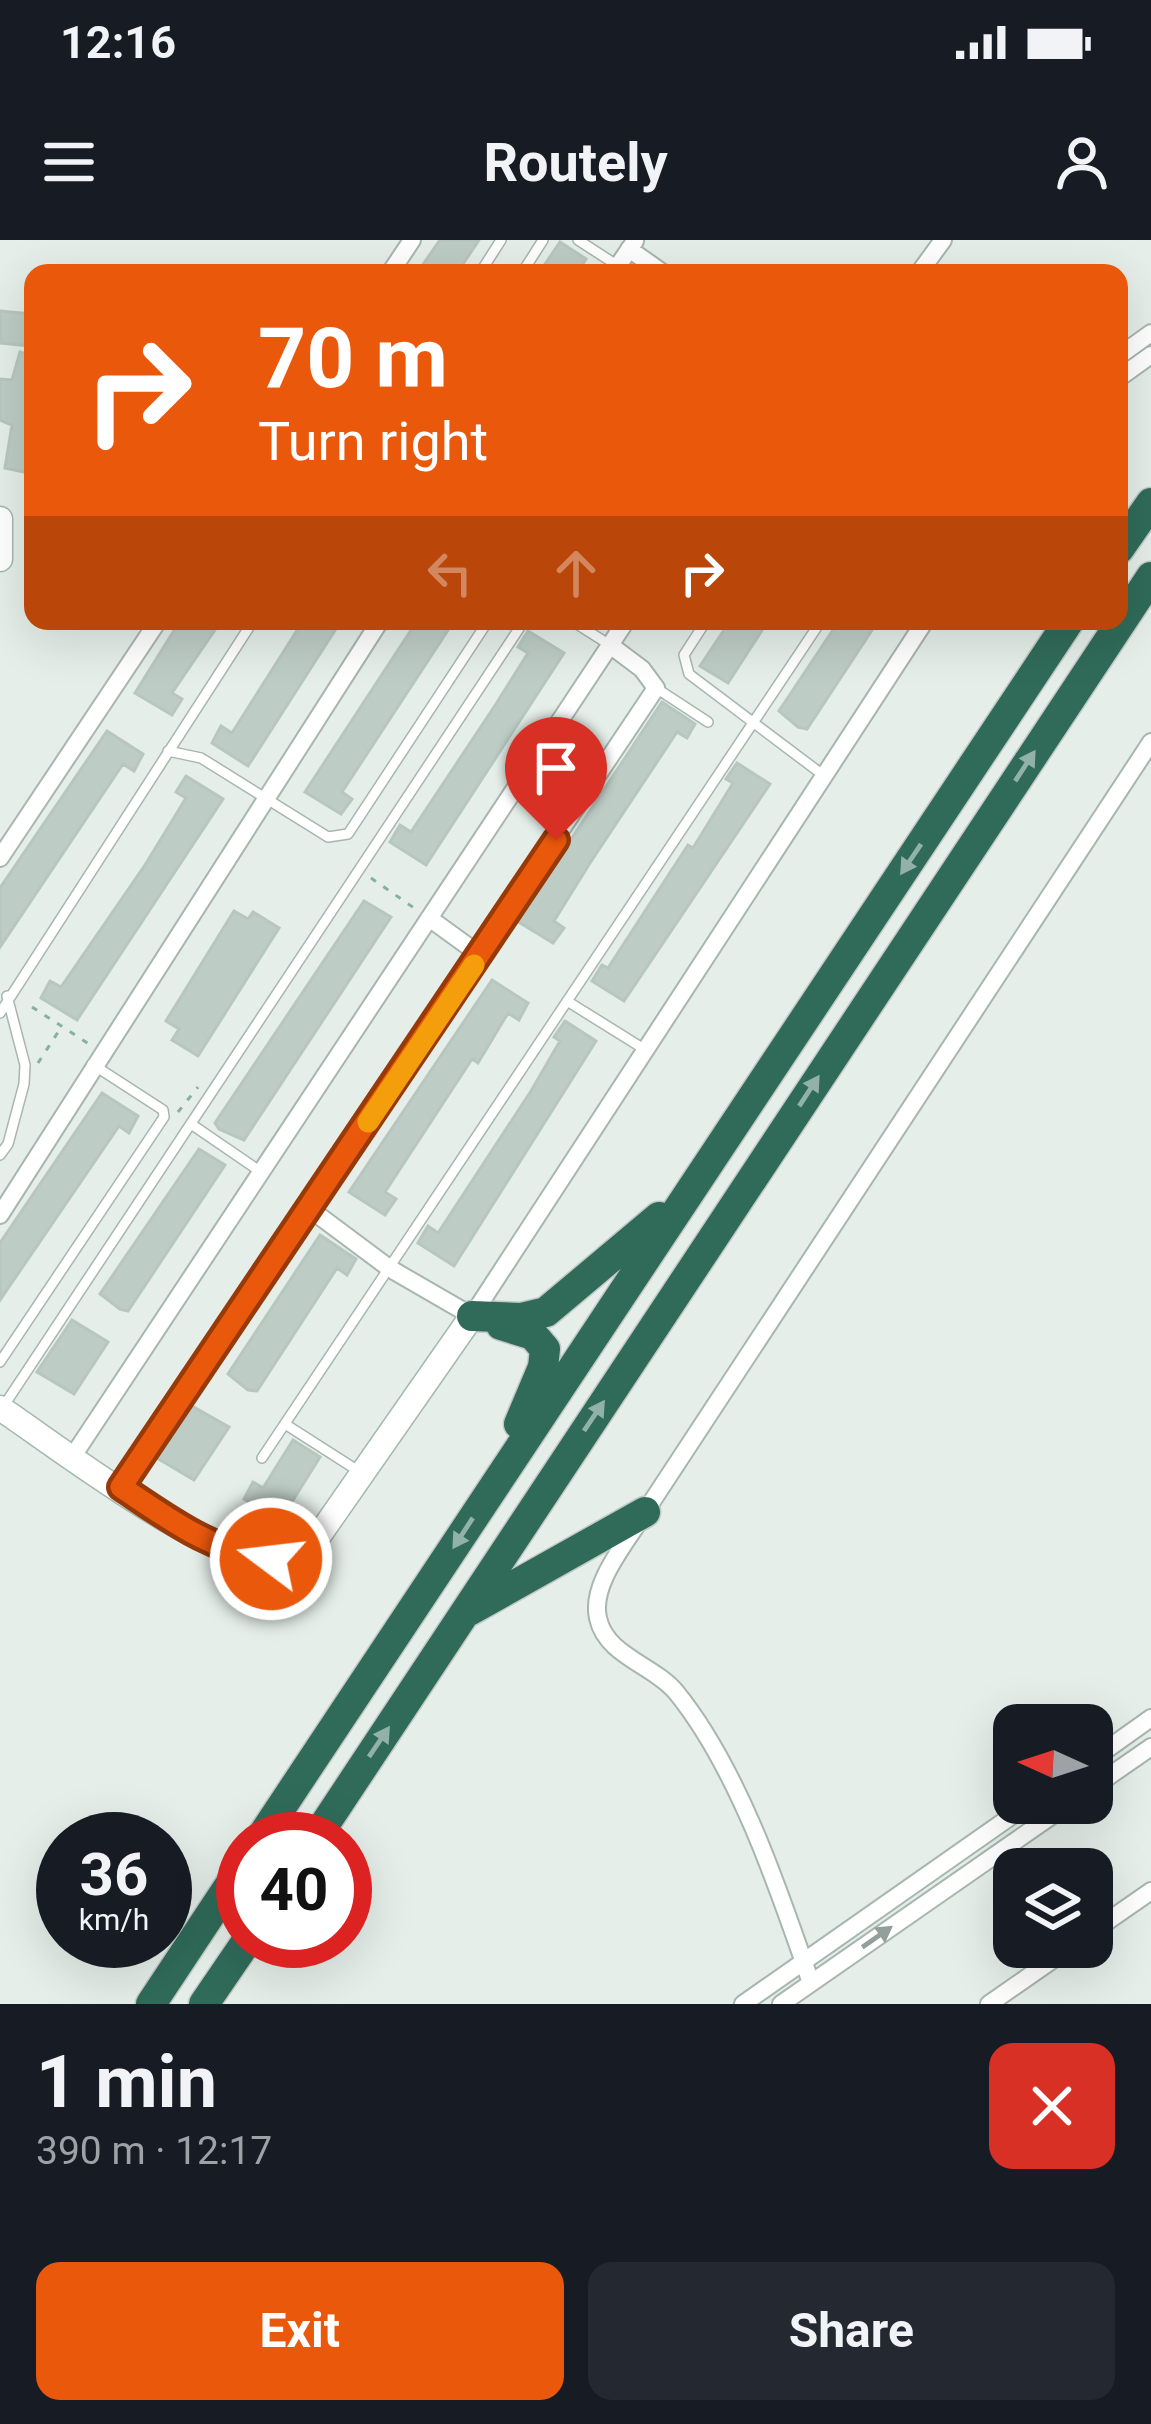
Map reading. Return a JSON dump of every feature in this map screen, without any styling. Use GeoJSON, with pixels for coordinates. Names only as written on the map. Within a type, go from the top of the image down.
{"type":"FeatureCollection","features":[{"type":"Feature","properties":{"kind":"highway"},"geometry":{"type":"LineString","coordinates":[[1128,536],[1151,503]]}},
{"type":"Feature","properties":{"kind":"highway"},"geometry":{"type":"LineString","coordinates":[[1128,612],[1151,577]]}},
{"type":"Feature","properties":{"kind":"highway"},"geometry":{"type":"LineString","coordinates":[[278,1812],[1063,630]]}},
{"type":"Feature","properties":{"kind":"highway"},"geometry":{"type":"LineString","coordinates":[[333,1812],[1116,630]]}},
{"type":"Feature","properties":{"kind":"highway"},"geometry":{"type":"LineString","coordinates":[[472,1316],[521,1318],[547,1312],[695,1185]]}},
{"type":"Feature","properties":{"kind":"highway"},"geometry":{"type":"LineString","coordinates":[[472,1316],[533,1334],[545,1349],[543,1366],[491,1490]]}},
{"type":"Feature","properties":{"kind":"highway"},"geometry":{"type":"LineString","coordinates":[[464,1614],[645,1512]]}},
{"type":"Feature","properties":{"kind":"highway"},"geometry":{"type":"LineString","coordinates":[[151,2004],[216,1906]]}},
{"type":"Feature","properties":{"kind":"highway"},"geometry":{"type":"LineString","coordinates":[[204,2004],[229,1968]]}},
{"type":"Feature","properties":{"kind":"street"},"geometry":{"type":"LineString","coordinates":[[0,519],[0,559]]}},
{"type":"Feature","properties":{"kind":"street"},"geometry":{"type":"LineString","coordinates":[[0,858],[152,630]]}},
{"type":"Feature","properties":{"kind":"street"},"geometry":{"type":"LineString","coordinates":[[0,1215],[374,630]]}},
{"type":"Feature","properties":{"kind":"street"},"geometry":{"type":"LineString","coordinates":[[73,1456],[620,630]]}},
{"type":"Feature","properties":{"kind":"street"},"geometry":{"type":"LineString","coordinates":[[1,1409],[192,1535],[240,1556],[271,1559],[295,1553],[320,1534],[472,1316],[919,630]]}},
{"type":"Feature","properties":{"kind":"street"},"geometry":{"type":"LineString","coordinates":[[121,1487],[656,688],[642,669],[610,645]]}},
{"type":"Feature","properties":{"kind":"street"},"geometry":{"type":"LineString","coordinates":[[811,1982],[731,1781],[669,1684],[613,1645],[600,1625],[600,1589],[645,1512],[1151,742]]}},
{"type":"Feature","properties":{"kind":"street"},"geometry":{"type":"LineString","coordinates":[[429,918],[480,955]]}},
{"type":"Feature","properties":{"kind":"street"},"geometry":{"type":"LineString","coordinates":[[310,1209],[389,1268],[472,1316]]}},
{"type":"Feature","properties":{"kind":"street"},"geometry":{"type":"LineString","coordinates":[[1113,1745],[1151,1718]]}},
{"type":"Feature","properties":{"kind":"street"},"geometry":{"type":"LineString","coordinates":[[1113,1773],[1151,1747]]}},
{"type":"Feature","properties":{"kind":"street"},"geometry":{"type":"LineString","coordinates":[[743,2004],[1000,1824]]}},
{"type":"Feature","properties":{"kind":"street"},"geometry":{"type":"LineString","coordinates":[[781,2004],[1040,1824]]}},
{"type":"Feature","properties":{"kind":"street"},"geometry":{"type":"LineString","coordinates":[[1113,1918],[1151,1892]]}},
{"type":"Feature","properties":{"kind":"street"},"geometry":{"type":"LineString","coordinates":[[989,2004],[1041,1968]]}},
{"type":"Feature","properties":{"kind":"lane"},"geometry":{"type":"LineString","coordinates":[[578,240],[611,264]]}},
{"type":"Feature","properties":{"kind":"lane"},"geometry":{"type":"LineString","coordinates":[[0,1013],[247,630]]}},
{"type":"Feature","properties":{"kind":"lane"},"geometry":{"type":"LineString","coordinates":[[168,751],[201,758],[328,837],[348,834],[482,630]]}},
{"type":"Feature","properties":{"kind":"lane"},"geometry":{"type":"LineString","coordinates":[[1,1409],[518,630]]}},
{"type":"Feature","properties":{"kind":"lane"},"geometry":{"type":"LineString","coordinates":[[586,630],[610,645]]}},
{"type":"Feature","properties":{"kind":"lane"},"geometry":{"type":"LineString","coordinates":[[700,630],[687,649],[686,668],[825,776]]}},
{"type":"Feature","properties":{"kind":"lane"},"geometry":{"type":"LineString","coordinates":[[262,1458],[815,630]]}},
{"type":"Feature","properties":{"kind":"lane"},"geometry":{"type":"LineString","coordinates":[[656,688],[708,722]]}},
{"type":"Feature","properties":{"kind":"lane"},"geometry":{"type":"LineString","coordinates":[[0,1154],[8,1144],[25,1084],[25,1064],[7,996]]}},
{"type":"Feature","properties":{"kind":"lane"},"geometry":{"type":"LineString","coordinates":[[567,1001],[646,1051]]}},
{"type":"Feature","properties":{"kind":"lane"},"geometry":{"type":"LineString","coordinates":[[0,1362],[164,1117],[163,1110],[97,1058]]}},
{"type":"Feature","properties":{"kind":"lane"},"geometry":{"type":"LineString","coordinates":[[191,1124],[261,1172]]}},
{"type":"Feature","properties":{"kind":"lane"},"geometry":{"type":"LineString","coordinates":[[285,1424],[360,1472]]}},
{"type":"Feature","properties":{"kind":"path"},"geometry":{"type":"LineString","coordinates":[[360,870],[429,918]]}},
{"type":"Feature","properties":{"kind":"path"},"geometry":{"type":"LineString","coordinates":[[32,1007],[97,1058]]}},
{"type":"Feature","properties":{"kind":"path"},"geometry":{"type":"LineString","coordinates":[[25,1084],[62,1026]]}},
{"type":"Feature","properties":{"kind":"path"},"geometry":{"type":"LineString","coordinates":[[164,1117],[178,1112],[191,1091],[207,1083],[216,1087]]}},
{"type":"Feature","properties":{"kind":"building"},"geometry":{"type":"Polygon","coordinates":[[[440,240],[479,240],[463,264],[423,264],[440,240]]]}},
{"type":"Feature","properties":{"kind":"building"},"geometry":{"type":"Polygon","coordinates":[[[560,242],[586,259],[583,264],[545,264],[560,242]]]}},
{"type":"Feature","properties":{"kind":"building"},"geometry":{"type":"Polygon","coordinates":[[[0,311],[24,313],[24,345],[1,343],[0,311]]]}},
{"type":"Feature","properties":{"kind":"building"},"geometry":{"type":"Polygon","coordinates":[[[20,352],[24,353],[24,472],[5,468],[12,425],[0,420],[0,379],[12,380],[20,352]]]}},
{"type":"Feature","properties":{"kind":"building"},"geometry":{"type":"Polygon","coordinates":[[[174,630],[215,630],[172,693],[182,699],[172,715],[135,693],[174,630]]]}},
{"type":"Feature","properties":{"kind":"building"},"geometry":{"type":"Polygon","coordinates":[[[297,630],[335,630],[248,766],[212,743],[221,726],[232,733],[297,630]]]}},
{"type":"Feature","properties":{"kind":"building"},"geometry":{"type":"Polygon","coordinates":[[[411,630],[448,630],[342,792],[352,799],[341,814],[305,792],[411,630]]]}},
{"type":"Feature","properties":{"kind":"building"},"geometry":{"type":"Polygon","coordinates":[[[724,630],[762,630],[728,683],[700,666],[724,630]]]}},
{"type":"Feature","properties":{"kind":"building"},"geometry":{"type":"Polygon","coordinates":[[[833,630],[872,630],[807,729],[779,711],[833,630]]]}},
{"type":"Feature","properties":{"kind":"building"},"geometry":{"type":"Polygon","coordinates":[[[528,631],[564,653],[426,865],[390,842],[400,825],[411,832],[496,704],[528,653],[518,647],[528,631]]]}},
{"type":"Feature","properties":{"kind":"building"},"geometry":{"type":"Polygon","coordinates":[[[662,702],[695,724],[687,738],[677,732],[590,863],[554,921],[564,928],[553,943],[517,921],[662,702]]]}},
{"type":"Feature","properties":{"kind":"building"},"geometry":{"type":"Polygon","coordinates":[[[107,731],[143,754],[134,771],[123,764],[0,947],[0,888],[107,731]]]}},
{"type":"Feature","properties":{"kind":"building"},"geometry":{"type":"Polygon","coordinates":[[[737,763],[770,784],[624,1001],[592,981],[602,965],[608,968],[688,845],[693,848],[733,783],[726,779],[737,763]]]}},
{"type":"Feature","properties":{"kind":"building"},"geometry":{"type":"Polygon","coordinates":[[[186,776],[223,799],[77,1020],[41,998],[50,981],[61,987],[145,865],[186,798],[176,792],[186,776]]]}},
{"type":"Feature","properties":{"kind":"building"},"geometry":{"type":"Polygon","coordinates":[[[364,901],[391,917],[244,1140],[219,1129],[215,1123],[364,901]]]}},
{"type":"Feature","properties":{"kind":"building"},"geometry":{"type":"Polygon","coordinates":[[[234,911],[248,919],[253,912],[279,928],[198,1056],[172,1040],[179,1029],[166,1021],[234,911]]]}},
{"type":"Feature","properties":{"kind":"building"},"geometry":{"type":"Polygon","coordinates":[[[492,980],[528,1003],[519,1020],[508,1013],[478,1063],[472,1059],[385,1192],[396,1199],[385,1215],[349,1192],[492,980]]]}},
{"type":"Feature","properties":{"kind":"building"},"geometry":{"type":"Polygon","coordinates":[[[565,1021],[596,1041],[454,1266],[418,1243],[428,1226],[438,1233],[531,1091],[560,1041],[554,1037],[565,1021]]]}},
{"type":"Feature","properties":{"kind":"building"},"geometry":{"type":"Polygon","coordinates":[[[102,1093],[138,1116],[129,1133],[119,1126],[0,1300],[0,1243],[102,1093]]]}},
{"type":"Feature","properties":{"kind":"building"},"geometry":{"type":"Polygon","coordinates":[[[199,1149],[225,1165],[128,1311],[120,1309],[100,1294],[199,1149]]]}},
{"type":"Feature","properties":{"kind":"building"},"geometry":{"type":"Polygon","coordinates":[[[320,1235],[356,1259],[347,1275],[337,1268],[257,1391],[248,1390],[228,1374],[320,1235]]]}},
{"type":"Feature","properties":{"kind":"building"},"geometry":{"type":"Polygon","coordinates":[[[72,1320],[108,1342],[74,1394],[37,1372],[72,1320]]]}},
{"type":"Feature","properties":{"kind":"building"},"geometry":{"type":"Polygon","coordinates":[[[192,1406],[229,1427],[194,1480],[157,1458],[192,1406]]]}},
{"type":"Feature","properties":{"kind":"building"},"geometry":{"type":"Polygon","coordinates":[[[293,1440],[320,1457],[280,1521],[244,1499],[253,1482],[263,1488],[293,1440]]]}},
{"type":"Feature","properties":{"kind":"slow traffic"},"geometry":{"type":"LineString","coordinates":[[368,1122],[474,965]]}},
{"type":"Feature","properties":{"kind":"route"},"geometry":{"type":"LineString","coordinates":[[271,1559],[240,1556],[192,1535],[121,1487],[556,840]]}}]}
